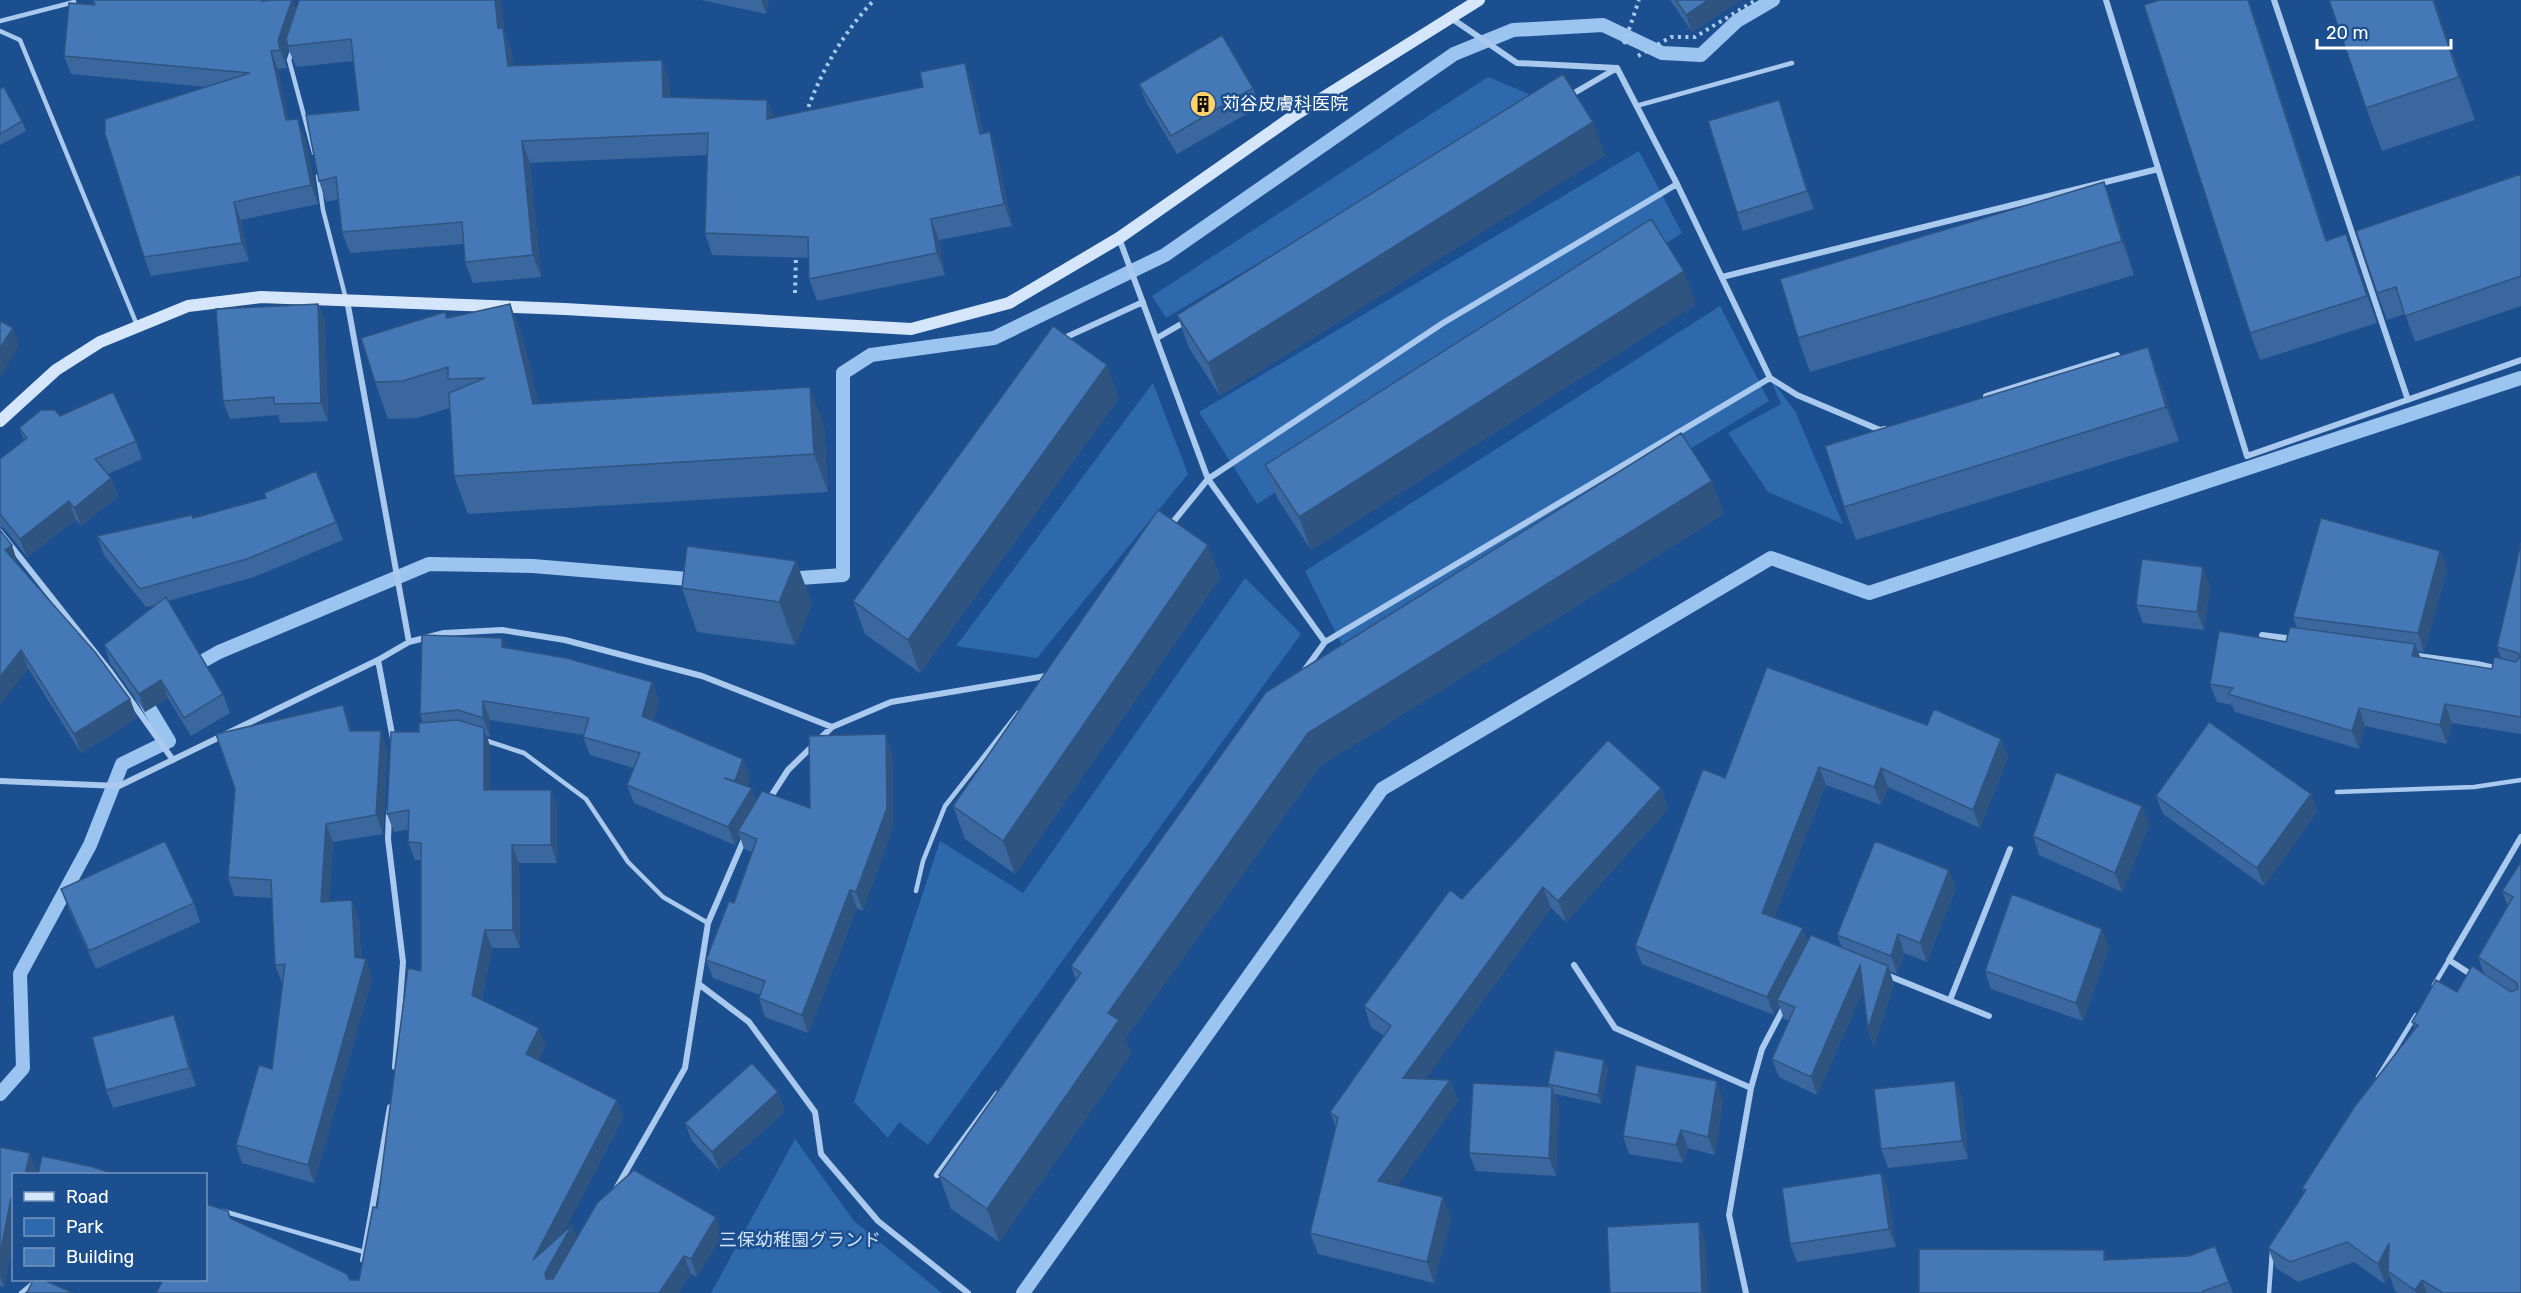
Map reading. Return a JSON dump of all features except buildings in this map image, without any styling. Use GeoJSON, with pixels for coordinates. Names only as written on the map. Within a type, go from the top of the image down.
{"type":"FeatureCollection","features":[{"type":"Feature","properties":{"kind":"street"},"geometry":{"type":"LineString","coordinates":[[0,421],[56,370],[100,342],[188,306],[261,297],[346,299],[911,329],[1010,303],[1119,238],[1293,117],[1479,0]]}},
{"type":"Feature","properties":{"kind":"street"},"geometry":{"type":"LineString","coordinates":[[2106,0],[2247,456],[2521,360]]}},
{"type":"Feature","properties":{"kind":"street"},"geometry":{"type":"LineString","coordinates":[[2274,0],[2408,400]]}},
{"type":"Feature","properties":{"kind":"street"},"geometry":{"type":"LineString","coordinates":[[1451,17],[1517,63],[1617,68]]}},
{"type":"Feature","properties":{"kind":"street"},"geometry":{"type":"LineString","coordinates":[[1566,98],[1617,68]]}},
{"type":"Feature","properties":{"kind":"street"},"geometry":{"type":"LineString","coordinates":[[1617,68],[1677,184],[1770,378],[1797,395],[1880,430],[1892,427]]}},
{"type":"Feature","properties":{"kind":"street"},"geometry":{"type":"LineString","coordinates":[[1722,278],[2158,168]]}},
{"type":"Feature","properties":{"kind":"street"},"geometry":{"type":"LineString","coordinates":[[1163,533],[1208,479],[1443,323],[1677,184]]}},
{"type":"Feature","properties":{"kind":"street"},"geometry":{"type":"LineString","coordinates":[[1119,238],[1208,479],[1325,642]]}},
{"type":"Feature","properties":{"kind":"street"},"geometry":{"type":"LineString","coordinates":[[346,299],[410,642]]}},
{"type":"Feature","properties":{"kind":"street"},"geometry":{"type":"LineString","coordinates":[[1053,349],[1060,340],[1143,302]]}},
{"type":"Feature","properties":{"kind":"street"},"geometry":{"type":"LineString","coordinates":[[1157,338],[1198,314]]}},
{"type":"Feature","properties":{"kind":"street"},"geometry":{"type":"LineString","coordinates":[[1982,398],[2117,355]]}},
{"type":"Feature","properties":{"kind":"street"},"geometry":{"type":"LineString","coordinates":[[1297,681],[1325,642],[1770,378]]}},
{"type":"Feature","properties":{"kind":"street"},"geometry":{"type":"LineString","coordinates":[[0,532],[110,670],[172,760]]}},
{"type":"Feature","properties":{"kind":"street"},"geometry":{"type":"LineString","coordinates":[[0,781],[119,786],[378,660],[410,642],[444,633],[502,630],[565,640],[702,676],[832,728]]}},
{"type":"Feature","properties":{"kind":"street"},"geometry":{"type":"LineString","coordinates":[[2262,635],[2307,641]]}},
{"type":"Feature","properties":{"kind":"street"},"geometry":{"type":"LineString","coordinates":[[2398,653],[2477,664],[2510,672]]}},
{"type":"Feature","properties":{"kind":"street"},"geometry":{"type":"LineString","coordinates":[[378,660],[393,751]]}},
{"type":"Feature","properties":{"kind":"street"},"geometry":{"type":"LineString","coordinates":[[763,810],[788,770],[832,728],[891,702],[1045,678],[1053,669]]}},
{"type":"Feature","properties":{"kind":"street"},"geometry":{"type":"LineString","coordinates":[[390,806],[388,839],[403,962],[395,1077]]}},
{"type":"Feature","properties":{"kind":"street"},"geometry":{"type":"LineString","coordinates":[[614,1192],[685,1068],[700,985],[708,923],[750,829]]}},
{"type":"Feature","properties":{"kind":"street"},"geometry":{"type":"LineString","coordinates":[[2485,984],[2450,960],[2521,837]]}},
{"type":"Feature","properties":{"kind":"street"},"geometry":{"type":"LineString","coordinates":[[1950,1000],[2010,849]]}},
{"type":"Feature","properties":{"kind":"street"},"geometry":{"type":"LineString","coordinates":[[1574,965],[1615,1028],[1751,1088]]}},
{"type":"Feature","properties":{"kind":"street"},"geometry":{"type":"LineString","coordinates":[[1877,972],[1989,1016]]}},
{"type":"Feature","properties":{"kind":"street"},"geometry":{"type":"LineString","coordinates":[[700,985],[749,1022],[815,1112],[821,1154],[878,1221],[968,1293]]}},
{"type":"Feature","properties":{"kind":"street"},"geometry":{"type":"LineString","coordinates":[[1746,1293],[1730,1215],[1751,1088],[1762,1049],[1789,998]]}},
{"type":"Feature","properties":{"kind":"street"},"geometry":{"type":"LineString","coordinates":[[937,1175],[1001,1088]]}},
{"type":"Feature","properties":{"kind":"street"},"geometry":{"type":"LineString","coordinates":[[362,1273],[392,1100]]}},
{"type":"Feature","properties":{"kind":"lane"},"geometry":{"type":"LineString","coordinates":[[0,21],[74,2]]}},
{"type":"Feature","properties":{"kind":"lane"},"geometry":{"type":"LineString","coordinates":[[0,31],[20,40],[138,327]]}},
{"type":"Feature","properties":{"kind":"lane"},"geometry":{"type":"LineString","coordinates":[[293,49],[290,60],[315,158]]}},
{"type":"Feature","properties":{"kind":"lane"},"geometry":{"type":"LineString","coordinates":[[1636,105],[1792,63]]}},
{"type":"Feature","properties":{"kind":"lane"},"geometry":{"type":"LineString","coordinates":[[317,168],[323,210],[346,299]]}},
{"type":"Feature","properties":{"kind":"lane"},"geometry":{"type":"LineString","coordinates":[[1038,687],[1045,678]]}},
{"type":"Feature","properties":{"kind":"lane"},"geometry":{"type":"LineString","coordinates":[[916,891],[923,861],[945,806],[1024,705]]}},
{"type":"Feature","properties":{"kind":"lane"},"geometry":{"type":"LineString","coordinates":[[475,736],[524,753],[586,799],[628,862],[663,897],[708,923]]}},
{"type":"Feature","properties":{"kind":"lane"},"geometry":{"type":"LineString","coordinates":[[393,740],[405,739]]}},
{"type":"Feature","properties":{"kind":"lane"},"geometry":{"type":"LineString","coordinates":[[2337,792],[2474,788],[2521,780]]}},
{"type":"Feature","properties":{"kind":"lane"},"geometry":{"type":"LineString","coordinates":[[2431,990],[2450,960]]}},
{"type":"Feature","properties":{"kind":"lane"},"geometry":{"type":"LineString","coordinates":[[2376,1081],[2419,1011]]}},
{"type":"Feature","properties":{"kind":"lane"},"geometry":{"type":"LineString","coordinates":[[217,1209],[364,1252]]}},
{"type":"Feature","properties":{"kind":"lane"},"geometry":{"type":"LineString","coordinates":[[2269,1293],[2271,1252],[2277,1242]]}},
{"type":"Feature","properties":{"kind":"lane"},"geometry":{"type":"LineString","coordinates":[[21,1293],[36,1281]]}},
{"type":"Feature","properties":{"kind":"path"},"geometry":{"type":"LineString","coordinates":[[802,123],[813,94],[831,60],[855,21],[874,0]]}},
{"type":"Feature","properties":{"kind":"path"},"geometry":{"type":"LineString","coordinates":[[1617,68],[1639,0]]}},
{"type":"Feature","properties":{"kind":"path"},"geometry":{"type":"LineString","coordinates":[[1617,68],[1671,37],[1695,37],[1756,0]]}},
{"type":"Feature","properties":{"kind":"path"},"geometry":{"type":"LineString","coordinates":[[794,323],[796,252]]}},
{"type":"Feature","properties":{"kind":"green space"},"geometry":{"type":"Polygon","coordinates":[[[1488,77],[1536,97],[1166,318],[1152,296],[1488,77]]]}},
{"type":"Feature","properties":{"kind":"green space"},"geometry":{"type":"Polygon","coordinates":[[[1639,151],[1682,233],[1257,504],[1199,412],[1639,151]]]}},
{"type":"Feature","properties":{"kind":"green space"},"geometry":{"type":"Polygon","coordinates":[[[1720,306],[1769,401],[1348,657],[1305,571],[1720,306]]]}},
{"type":"Feature","properties":{"kind":"green space"},"geometry":{"type":"Polygon","coordinates":[[[1770,378],[1795,411],[1843,524],[1768,492],[1728,433],[1781,404],[1770,378]]]}},
{"type":"Feature","properties":{"kind":"green space"},"geometry":{"type":"Polygon","coordinates":[[[1153,383],[1188,474],[1037,658],[956,646],[1153,383]]]}},
{"type":"Feature","properties":{"kind":"green space"},"geometry":{"type":"Polygon","coordinates":[[[1245,578],[1301,634],[928,1145],[899,1122],[888,1138],[854,1102],[940,841],[1023,893],[1245,578]]]}},
{"type":"Feature","properties":{"kind":"green space","name":"三保幼稚園グランド"},"geometry":{"type":"Polygon","coordinates":[[[795,1139],[854,1221],[942,1293],[711,1293],[795,1139]]]}},
{"type":"Feature","properties":{"kind":"waterway"},"geometry":{"type":"LineString","coordinates":[[785,579],[843,575],[843,373],[871,355],[994,338],[1165,255],[1454,54],[1513,30],[1603,25],[1662,53],[1701,55],[1737,21],[1773,0]]}},
{"type":"Feature","properties":{"kind":"waterway"},"geometry":{"type":"LineString","coordinates":[[1023,1293],[1382,789],[1771,558],[1869,593],[2521,378]]}},
{"type":"Feature","properties":{"kind":"waterway"},"geometry":{"type":"LineString","coordinates":[[187,670],[219,652],[429,564],[533,566],[700,580]]}},
{"type":"Feature","properties":{"kind":"waterway"},"geometry":{"type":"LineString","coordinates":[[0,1094],[23,1068],[20,974],[90,845],[122,764],[169,741],[142,696]]}},
{"type":"Feature","properties":{"kind":"place","name":"苅谷皮膚科医院"},"geometry":{"type":"Point","coordinates":[1203,104]}}]}
